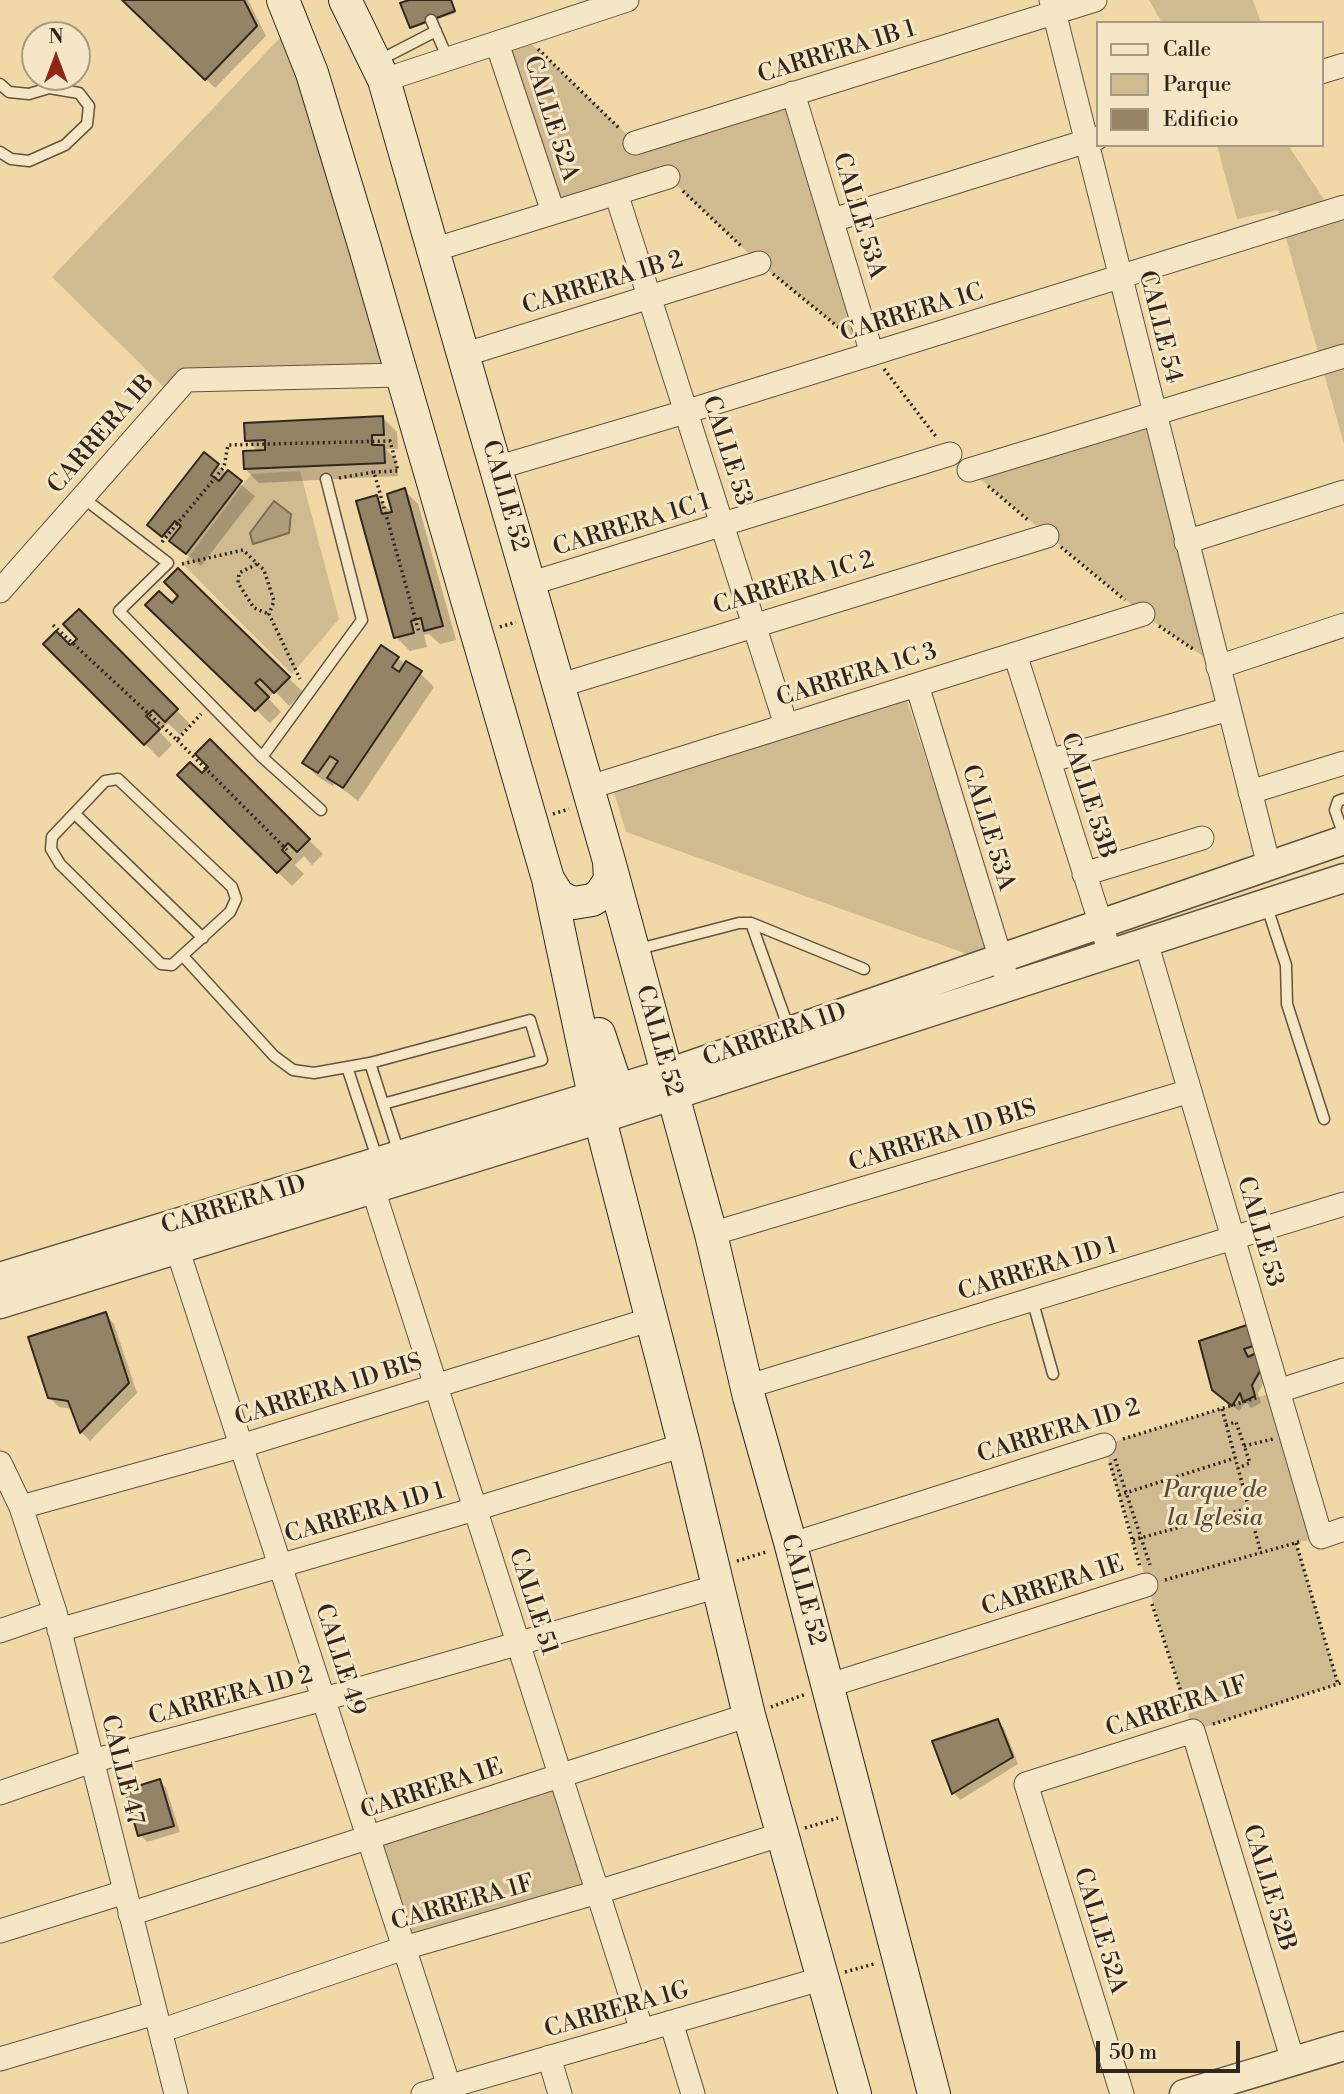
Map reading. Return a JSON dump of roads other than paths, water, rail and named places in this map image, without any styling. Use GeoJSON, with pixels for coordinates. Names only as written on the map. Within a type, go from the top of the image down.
{"type":"FeatureCollection","features":[{"type":"Feature","properties":{"kind":"main road"},"geometry":{"type":"LineString","coordinates":[[283,0],[312,72],[400,375],[473,612],[548,879],[604,1101],[652,1319],[749,1715],[855,2094]]}},
{"type":"Feature","properties":{"kind":"main road","name":"CALLE 52"},"geometry":{"type":"LineString","coordinates":[[345,0],[380,71],[609,861],[712,1234],[746,1387],[934,2094]]}},
{"type":"Feature","properties":{"kind":"main road"},"geometry":{"type":"LineString","coordinates":[[548,879],[558,895],[566,900],[574,903],[593,900],[610,880],[609,861]]}},
{"type":"Feature","properties":{"kind":"main road"},"geometry":{"type":"LineString","coordinates":[[604,1101],[671,1084]]}},
{"type":"Feature","properties":{"kind":"street"},"geometry":{"type":"LineString","coordinates":[[380,71],[448,59],[626,0]]}},
{"type":"Feature","properties":{"kind":"street","name":"CARRERA 1B 1"},"geometry":{"type":"LineString","coordinates":[[635,143],[1053,7],[1095,0]]}},
{"type":"Feature","properties":{"kind":"street","name":"CALLE 54"},"geometry":{"type":"LineString","coordinates":[[1053,7],[1092,140],[1120,278],[1269,866]]}},
{"type":"Feature","properties":{"kind":"street","name":"CALLE 52A"},"geometry":{"type":"LineString","coordinates":[[497,43],[553,212]]}},
{"type":"Feature","properties":{"kind":"street"},"geometry":{"type":"LineString","coordinates":[[1323,71],[1344,65]]}},
{"type":"Feature","properties":{"kind":"street","name":"CALLE 53A"},"geometry":{"type":"LineString","coordinates":[[793,93],[872,354]]}},
{"type":"Feature","properties":{"kind":"street"},"geometry":{"type":"LineString","coordinates":[[833,220],[1092,140]]}},
{"type":"Feature","properties":{"kind":"street"},"geometry":{"type":"LineString","coordinates":[[433,250],[667,177]]}},
{"type":"Feature","properties":{"kind":"street","name":"CALLE 53"},"geometry":{"type":"LineString","coordinates":[[616,192],[786,725]]}},
{"type":"Feature","properties":{"kind":"street","name":"CARRERA 1C"},"geometry":{"type":"LineString","coordinates":[[496,468],[1344,207]]}},
{"type":"Feature","properties":{"kind":"street","name":"CARRERA 1B 2"},"geometry":{"type":"LineString","coordinates":[[463,355],[759,263]]}},
{"type":"Feature","properties":{"kind":"street"},"geometry":{"type":"LineString","coordinates":[[969,470],[1344,356]]}},
{"type":"Feature","properties":{"kind":"street","name":"CARRERA 1B"},"geometry":{"type":"LineString","coordinates":[[0,591],[186,380],[400,375]]}},
{"type":"Feature","properties":{"kind":"street","name":"CARRERA 1C 1"},"geometry":{"type":"LineString","coordinates":[[529,584],[950,454]]}},
{"type":"Feature","properties":{"kind":"street"},"geometry":{"type":"LineString","coordinates":[[1186,542],[1344,492]]}},
{"type":"Feature","properties":{"kind":"street","name":"CARRERA 1C 2"},"geometry":{"type":"LineString","coordinates":[[558,686],[1047,536]]}},
{"type":"Feature","properties":{"kind":"street","name":"CARRERA 1C 3"},"geometry":{"type":"LineString","coordinates":[[589,795],[786,725],[1143,614]]}},
{"type":"Feature","properties":{"kind":"street"},"geometry":{"type":"LineString","coordinates":[[1218,667],[1344,625]]}},
{"type":"Feature","properties":{"kind":"street","name":"CALLE 53B"},"geometry":{"type":"LineString","coordinates":[[1015,654],[1110,953]]}},
{"type":"Feature","properties":{"kind":"street","name":"CALLE 53A"},"geometry":{"type":"LineString","coordinates":[[917,685],[1009,986]]}},
{"type":"Feature","properties":{"kind":"street"},"geometry":{"type":"LineString","coordinates":[[1049,761],[1229,709]]}},
{"type":"Feature","properties":{"kind":"street"},"geometry":{"type":"LineString","coordinates":[[1250,792],[1344,763]]}},
{"type":"Feature","properties":{"kind":"street"},"geometry":{"type":"LineString","coordinates":[[1084,874],[1202,838]]}},
{"type":"Feature","properties":{"kind":"street","name":"CARRERA 1D"},"geometry":{"type":"LineString","coordinates":[[794,1043],[1000,958],[1344,838]]}},
{"type":"Feature","properties":{"kind":"street","name":"CARRERA 1D"},"geometry":{"type":"LineString","coordinates":[[671,1084],[794,1043],[1009,986],[1344,878]]}},
{"type":"Feature","properties":{"kind":"street","name":"CALLE 53"},"geometry":{"type":"LineString","coordinates":[[1146,942],[1321,1536],[1344,1529]]}},
{"type":"Feature","properties":{"kind":"street","name":"CARRERA 1D BIS"},"geometry":{"type":"LineString","coordinates":[[712,1234],[1190,1091]]}},
{"type":"Feature","properties":{"kind":"street","name":"CARRERA 1D"},"geometry":{"type":"LineString","coordinates":[[0,1277],[389,1158],[604,1101]]}},
{"type":"Feature","properties":{"kind":"street","name":"CARRERA 1D"},"geometry":{"type":"LineString","coordinates":[[0,1304],[373,1189],[604,1101]]}},
{"type":"Feature","properties":{"kind":"street","name":"CALLE 51"},"geometry":{"type":"LineString","coordinates":[[373,1189],[642,2031]]}},
{"type":"Feature","properties":{"kind":"street","name":"CARRERA 1D 1"},"geometry":{"type":"LineString","coordinates":[[746,1387],[1344,1204]]}},
{"type":"Feature","properties":{"kind":"street","name":"CALLE 49"},"geometry":{"type":"LineString","coordinates":[[178,1251],[449,2087]]}},
{"type":"Feature","properties":{"kind":"street","name":"CARRERA 1D BIS"},"geometry":{"type":"LineString","coordinates":[[21,1507],[241,1446],[652,1319]]}},
{"type":"Feature","properties":{"kind":"street"},"geometry":{"type":"LineString","coordinates":[[1278,1391],[1344,1370]]}},
{"type":"Feature","properties":{"kind":"street","name":"CARRERA 1D 1"},"geometry":{"type":"LineString","coordinates":[[0,1631],[57,1621],[280,1567],[684,1445]]}},
{"type":"Feature","properties":{"kind":"street","name":"CARRERA 1D 2"},"geometry":{"type":"LineString","coordinates":[[790,1545],[1108,1447]]}},
{"type":"Feature","properties":{"kind":"street","name":"CALLE 47"},"geometry":{"type":"LineString","coordinates":[[1,1468],[21,1507],[57,1621],[176,2094]]}},
{"type":"Feature","properties":{"kind":"street","name":"CARRERA 1D 2"},"geometry":{"type":"LineString","coordinates":[[0,1793],[92,1761],[518,1644],[717,1577]]}},
{"type":"Feature","properties":{"kind":"street","name":"CARRERA 1E"},"geometry":{"type":"LineString","coordinates":[[827,1686],[1145,1579]]}},
{"type":"Feature","properties":{"kind":"street","name":"CARRERA 1E"},"geometry":{"type":"LineString","coordinates":[[0,1931],[128,1903],[369,1838],[749,1715]]}},
{"type":"Feature","properties":{"kind":"street","name":"CARRERA 1F"},"geometry":{"type":"LineString","coordinates":[[1026,1784],[1193,1731]]}},
{"type":"Feature","properties":{"kind":"street","name":"CALLE 52B"},"geometry":{"type":"LineString","coordinates":[[1193,1731],[1293,2061]]}},
{"type":"Feature","properties":{"kind":"street","name":"CALLE 52A"},"geometry":{"type":"LineString","coordinates":[[1026,1784],[1122,2094]]}},
{"type":"Feature","properties":{"kind":"street","name":"CARRERA 1F"},"geometry":{"type":"LineString","coordinates":[[0,2059],[158,2022],[598,1892],[783,1834]]}},
{"type":"Feature","properties":{"kind":"street","name":"CARRERA 1G"},"geometry":{"type":"LineString","coordinates":[[424,2094],[824,1978]]}},
{"type":"Feature","properties":{"kind":"street"},"geometry":{"type":"LineString","coordinates":[[671,2022],[693,2094]]}},
{"type":"Feature","properties":{"kind":"street"},"geometry":{"type":"LineString","coordinates":[[1184,2094],[1344,2046]]}},
{"type":"Feature","properties":{"kind":"street"},"geometry":{"type":"LineString","coordinates":[[549,2057],[560,2094]]}},
{"type":"Feature","properties":{"kind":"lane"},"geometry":{"type":"LineString","coordinates":[[430,20],[448,59]]}},
{"type":"Feature","properties":{"kind":"lane"},"geometry":{"type":"LineString","coordinates":[[380,71],[436,31]]}},
{"type":"Feature","properties":{"kind":"lane"},"geometry":{"type":"LineString","coordinates":[[0,84],[9,92],[29,94],[49,88],[79,93],[89,106],[87,124],[65,145],[29,161],[11,159],[0,152]]}},
{"type":"Feature","properties":{"kind":"lane"},"geometry":{"type":"LineString","coordinates":[[262,757],[362,620],[326,480]]}},
{"type":"Feature","properties":{"kind":"lane"},"geometry":{"type":"LineString","coordinates":[[82,497],[168,563],[119,611],[262,757],[321,810]]}},
{"type":"Feature","properties":{"kind":"lane"},"geometry":{"type":"LineString","coordinates":[[118,779],[232,887],[236,899],[230,912],[203,938],[172,965],[161,964],[60,864],[51,849],[52,837],[105,781],[118,779]]}},
{"type":"Feature","properties":{"kind":"lane"},"geometry":{"type":"LineString","coordinates":[[1344,799],[1338,801],[1335,810],[1344,838]]}},
{"type":"Feature","properties":{"kind":"lane"},"geometry":{"type":"LineString","coordinates":[[75,814],[203,938]]}},
{"type":"Feature","properties":{"kind":"lane"},"geometry":{"type":"LineString","coordinates":[[1266,903],[1286,965],[1287,1004],[1324,1119]]}},
{"type":"Feature","properties":{"kind":"lane"},"geometry":{"type":"LineString","coordinates":[[632,950],[739,923],[751,923],[864,969]]}},
{"type":"Feature","properties":{"kind":"lane"},"geometry":{"type":"LineString","coordinates":[[751,923],[794,1043]]}},
{"type":"Feature","properties":{"kind":"lane"},"geometry":{"type":"LineString","coordinates":[[183,956],[274,1056],[293,1070],[314,1073],[370,1063],[530,1020],[542,1060],[383,1104]]}},
{"type":"Feature","properties":{"kind":"lane"},"geometry":{"type":"LineString","coordinates":[[370,1063],[383,1104],[389,1158]]}},
{"type":"Feature","properties":{"kind":"lane"},"geometry":{"type":"LineString","coordinates":[[347,1067],[389,1158]]}},
{"type":"Feature","properties":{"kind":"lane"},"geometry":{"type":"LineString","coordinates":[[1032,1299],[1053,1374]]}},
{"type":"Feature","properties":{"kind":"park label","name":"Parque de la Iglesia"},"geometry":{"type":"Point","coordinates":[1215,1505]}}]}
